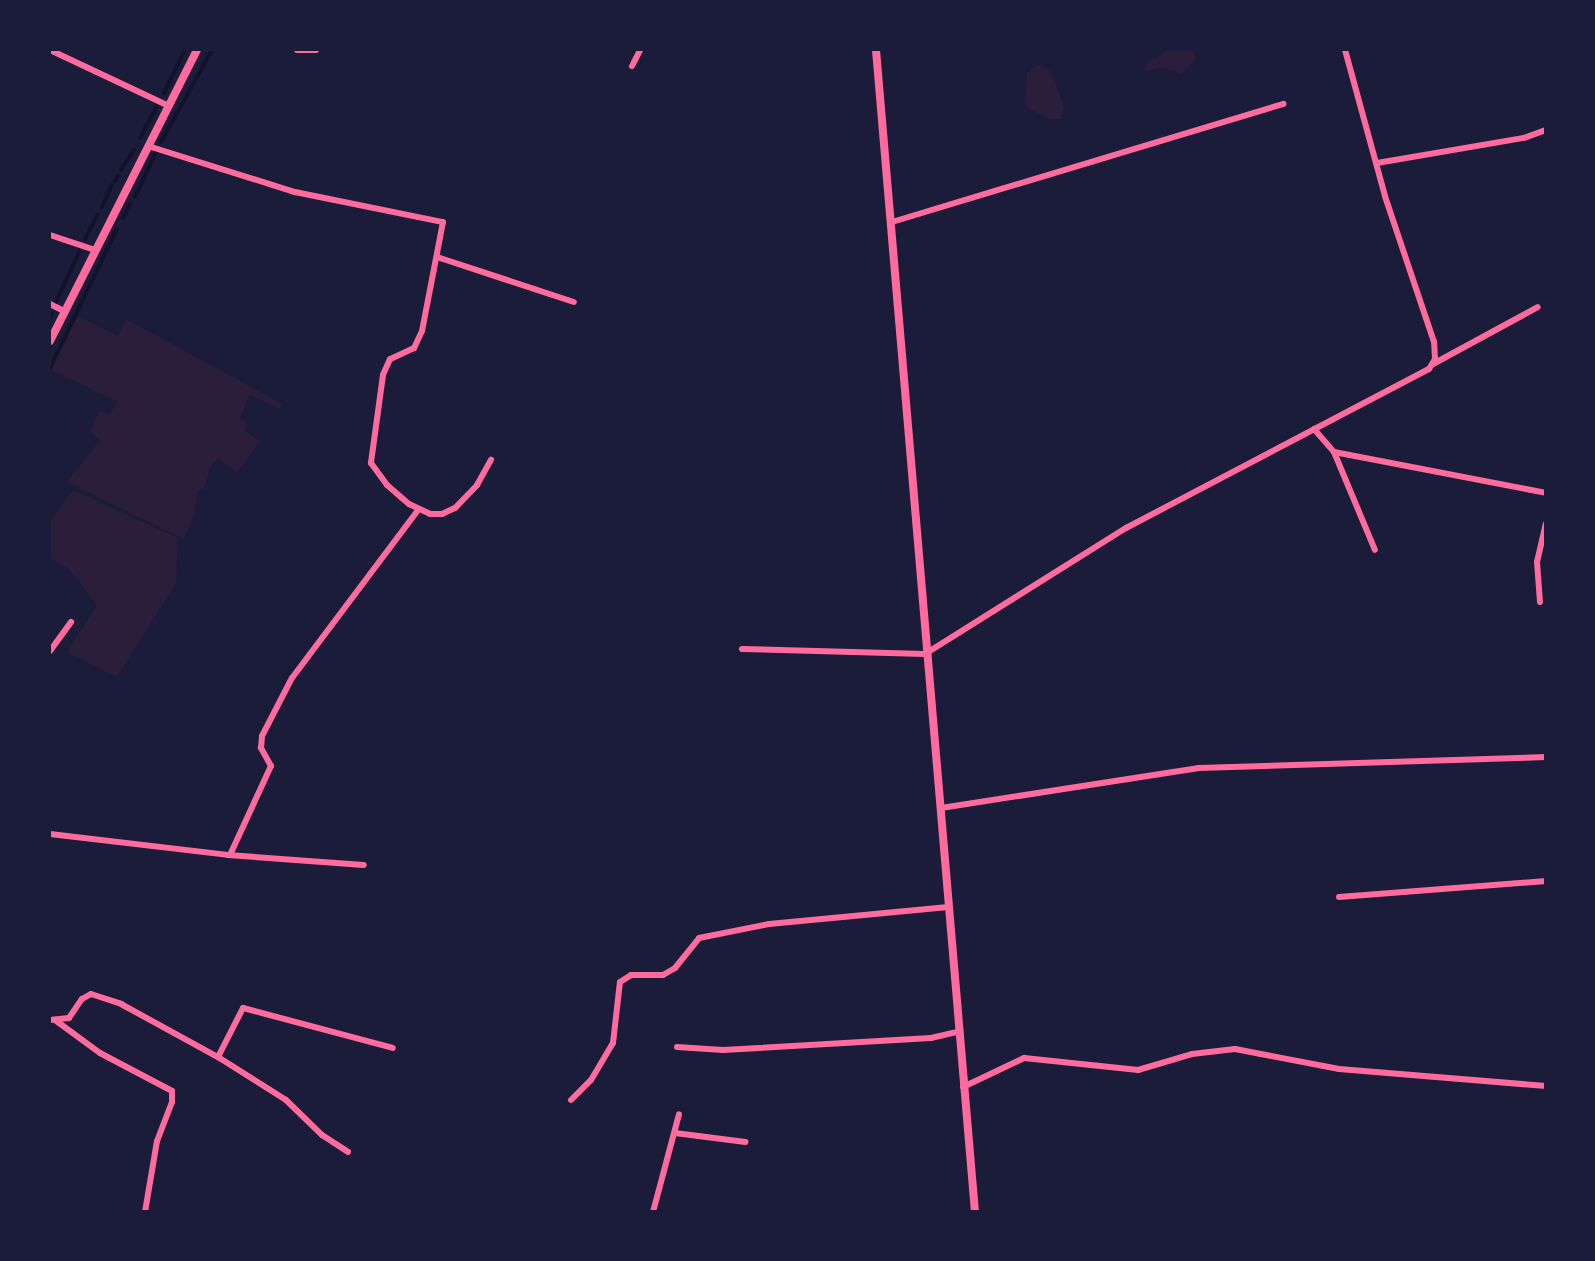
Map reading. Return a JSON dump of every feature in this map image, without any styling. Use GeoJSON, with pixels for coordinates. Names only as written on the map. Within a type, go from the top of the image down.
{"type":"FeatureCollection","features":[{"type":"Feature","properties":{"kind":"main road"},"geometry":{"type":"LineString","coordinates":[[50,341],[197,50]]}},
{"type":"Feature","properties":{"kind":"main road"},"geometry":{"type":"LineString","coordinates":[[876,50],[892,222],[925,654],[941,808],[958,1032],[975,1212]]}},
{"type":"Feature","properties":{"kind":"street"},"geometry":{"type":"LineString","coordinates":[[50,50],[169,106]]}},
{"type":"Feature","properties":{"kind":"street"},"geometry":{"type":"LineString","coordinates":[[297,50],[316,50]]}},
{"type":"Feature","properties":{"kind":"street"},"geometry":{"type":"LineString","coordinates":[[632,66],[640,50]]}},
{"type":"Feature","properties":{"kind":"street"},"geometry":{"type":"LineString","coordinates":[[1345,50],[1377,163],[1434,342],[1433,364]]}},
{"type":"Feature","properties":{"kind":"street"},"geometry":{"type":"LineString","coordinates":[[892,222],[1284,104]]}},
{"type":"Feature","properties":{"kind":"street"},"geometry":{"type":"LineString","coordinates":[[1377,163],[1512,140],[1545,130]]}},
{"type":"Feature","properties":{"kind":"street"},"geometry":{"type":"LineString","coordinates":[[148,146],[295,192],[443,222],[418,342],[408,351],[392,356],[383,375],[371,458],[387,485],[418,510],[449,512],[477,485],[491,460]]}},
{"type":"Feature","properties":{"kind":"street"},"geometry":{"type":"LineString","coordinates":[[50,235],[95,250]]}},
{"type":"Feature","properties":{"kind":"street"},"geometry":{"type":"LineString","coordinates":[[437,257],[574,302]]}},
{"type":"Feature","properties":{"kind":"street"},"geometry":{"type":"LineString","coordinates":[[50,304],[64,311]]}},
{"type":"Feature","properties":{"kind":"street"},"geometry":{"type":"LineString","coordinates":[[742,649],[925,654],[1126,528],[1538,308]]}},
{"type":"Feature","properties":{"kind":"street"},"geometry":{"type":"LineString","coordinates":[[1314,429],[1334,452],[1375,550]]}},
{"type":"Feature","properties":{"kind":"street"},"geometry":{"type":"LineString","coordinates":[[1334,452],[1545,493],[1545,500]]}},
{"type":"Feature","properties":{"kind":"street"},"geometry":{"type":"LineString","coordinates":[[231,855],[271,766],[261,748],[261,736],[292,678],[418,510]]}},
{"type":"Feature","properties":{"kind":"street"},"geometry":{"type":"LineString","coordinates":[[1540,602],[1537,562],[1545,524]]}},
{"type":"Feature","properties":{"kind":"street"},"geometry":{"type":"LineString","coordinates":[[50,651],[71,622]]}},
{"type":"Feature","properties":{"kind":"street"},"geometry":{"type":"LineString","coordinates":[[941,808],[1199,768],[1545,757]]}},
{"type":"Feature","properties":{"kind":"street"},"geometry":{"type":"LineString","coordinates":[[50,834],[231,855],[364,865]]}},
{"type":"Feature","properties":{"kind":"street"},"geometry":{"type":"LineString","coordinates":[[1339,897],[1545,881]]}},
{"type":"Feature","properties":{"kind":"street"},"geometry":{"type":"LineString","coordinates":[[571,1100],[591,1080],[613,1043],[620,982],[631,975],[663,975],[675,968],[699,938],[769,924],[948,907]]}},
{"type":"Feature","properties":{"kind":"street"},"geometry":{"type":"LineString","coordinates":[[52,1020],[69,1018],[82,999],[91,994],[137,1012],[218,1057],[286,1100],[322,1135],[348,1152]]}},
{"type":"Feature","properties":{"kind":"street"},"geometry":{"type":"LineString","coordinates":[[218,1057],[243,1008],[393,1048]]}},
{"type":"Feature","properties":{"kind":"street"},"geometry":{"type":"LineString","coordinates":[[52,1020],[100,1053],[172,1091],[172,1102],[157,1141],[145,1212]]}},
{"type":"Feature","properties":{"kind":"street"},"geometry":{"type":"LineString","coordinates":[[677,1047],[723,1050],[931,1038],[958,1032]]}},
{"type":"Feature","properties":{"kind":"street"},"geometry":{"type":"LineString","coordinates":[[963,1087],[1024,1058],[1138,1070],[1192,1054],[1235,1049],[1340,1069],[1545,1086]]}},
{"type":"Feature","properties":{"kind":"street"},"geometry":{"type":"LineString","coordinates":[[653,1212],[679,1114]]}},
{"type":"Feature","properties":{"kind":"street"},"geometry":{"type":"LineString","coordinates":[[675,1133],[745,1142]]}},
{"type":"Feature","properties":{"kind":"shaded area"},"geometry":{"type":"Polygon","coordinates":[[[1165,50],[1194,50],[1196,59],[1181,74],[1161,67],[1146,72],[1144,68],[1150,59],[1157,59],[1165,50]]]}},
{"type":"Feature","properties":{"kind":"shaded area"},"geometry":{"type":"Polygon","coordinates":[[[1039,64],[1050,71],[1060,95],[1064,108],[1061,119],[1049,119],[1025,106],[1027,73],[1039,64]]]}},
{"type":"Feature","properties":{"kind":"shaded area"},"geometry":{"type":"Polygon","coordinates":[[[78,316],[118,336],[126,319],[282,404],[280,409],[250,395],[240,417],[247,424],[245,431],[260,441],[237,473],[218,458],[210,467],[204,488],[197,492],[194,516],[184,539],[67,482],[100,440],[90,431],[99,411],[110,414],[117,401],[51,370],[78,316]]]}},
{"type":"Feature","properties":{"kind":"shaded area"},"geometry":{"type":"Polygon","coordinates":[[[73,490],[178,538],[176,583],[117,677],[67,652],[97,605],[69,569],[50,558],[50,522],[73,490]]]}},
{"type":"Feature","properties":{"kind":"waterway"},"geometry":{"type":"LineString","coordinates":[[164,93],[185,50]]}},
{"type":"Feature","properties":{"kind":"waterway"},"geometry":{"type":"LineString","coordinates":[[161,142],[212,50]]}},
{"type":"Feature","properties":{"kind":"waterway"},"geometry":{"type":"LineString","coordinates":[[140,138],[159,103]]}},
{"type":"Feature","properties":{"kind":"waterway"},"geometry":{"type":"LineString","coordinates":[[121,170],[134,150]]}},
{"type":"Feature","properties":{"kind":"waterway"},"geometry":{"type":"LineString","coordinates":[[135,197],[156,152]]}},
{"type":"Feature","properties":{"kind":"waterway"},"geometry":{"type":"LineString","coordinates":[[115,181],[118,176]]}},
{"type":"Feature","properties":{"kind":"waterway"},"geometry":{"type":"LineString","coordinates":[[102,207],[112,185]]}},
{"type":"Feature","properties":{"kind":"waterway"},"geometry":{"type":"LineString","coordinates":[[123,218],[130,204]]}},
{"type":"Feature","properties":{"kind":"waterway"},"geometry":{"type":"LineString","coordinates":[[85,239],[97,215]]}},
{"type":"Feature","properties":{"kind":"waterway"},"geometry":{"type":"LineString","coordinates":[[50,368],[117,229]]}},
{"type":"Feature","properties":{"kind":"waterway"},"geometry":{"type":"LineString","coordinates":[[56,302],[80,250]]}},
{"type":"Feature","properties":{"kind":"waterway"},"geometry":{"type":"LineString","coordinates":[[50,318],[52,313]]}}]}
